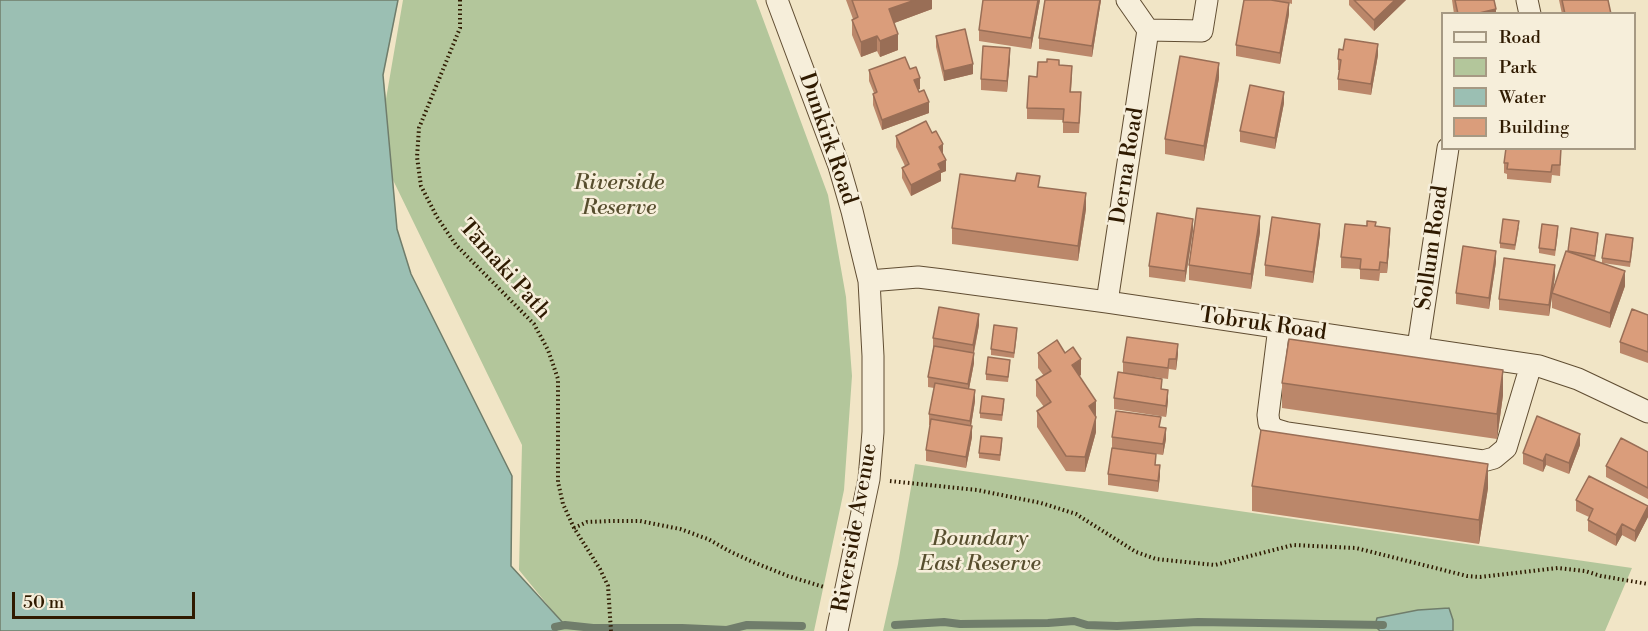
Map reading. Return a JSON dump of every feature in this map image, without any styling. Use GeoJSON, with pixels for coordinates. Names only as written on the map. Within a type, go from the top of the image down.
{"type":"FeatureCollection","features":[{"type":"Feature","properties":{"kind":"street","name":"Dunkirk Road"},"geometry":{"type":"LineString","coordinates":[[777,0],[831,143],[852,211],[869,281]]}},
{"type":"Feature","properties":{"kind":"street"},"geometry":{"type":"LineString","coordinates":[[1127,0],[1148,30],[1202,31],[1207,0]]}},
{"type":"Feature","properties":{"kind":"street","name":"Derna Road"},"geometry":{"type":"LineString","coordinates":[[1107,302],[1148,30]]}},
{"type":"Feature","properties":{"kind":"street","name":"Sollum Road"},"geometry":{"type":"LineString","coordinates":[[1418,347],[1448,150]]}},
{"type":"Feature","properties":{"kind":"street","name":"Tobruk Road"},"geometry":{"type":"LineString","coordinates":[[869,281],[918,277],[1107,302],[1539,366],[1578,379],[1648,412]]}},
{"type":"Feature","properties":{"kind":"street","name":"Riverside Avenue"},"geometry":{"type":"LineString","coordinates":[[837,631],[869,479],[873,396],[869,281]]}},
{"type":"Feature","properties":{"kind":"street"},"geometry":{"type":"LineString","coordinates":[[1279,327],[1268,415],[1269,423],[1274,429],[1287,432],[1483,461],[1494,458],[1506,448],[1532,365]]}},
{"type":"Feature","properties":{"kind":"path","name":"Tāmaki Path"},"geometry":{"type":"LineString","coordinates":[[460,0],[460,28],[419,128],[417,157],[421,186],[437,217],[456,245],[534,324],[548,350],[558,380],[558,482],[563,504],[574,528],[608,586],[611,631]]}},
{"type":"Feature","properties":{"kind":"path"},"geometry":{"type":"LineString","coordinates":[[905,482],[977,490],[1041,503],[1076,514],[1136,552],[1156,560],[1215,565],[1293,545],[1356,548],[1467,576],[1480,577],[1558,568],[1648,584]]}},
{"type":"Feature","properties":{"kind":"path"},"geometry":{"type":"LineString","coordinates":[[574,528],[587,522],[611,520],[640,521],[680,529],[708,539],[762,566],[825,587]]}},
{"type":"Feature","properties":{"kind":"green space","name":"Riverside Reserve"},"geometry":{"type":"Polygon","coordinates":[[[0,0],[398,0],[383,74],[386,99],[403,0],[756,0],[828,195],[846,297],[852,376],[844,490],[814,631],[555,631],[564,625],[519,570],[522,445],[393,180],[397,229],[411,274],[512,476],[498,631],[0,631],[0,0]]]}},
{"type":"Feature","properties":{"kind":"green space","name":"Boundary East Reserve"},"geometry":{"type":"Polygon","coordinates":[[[915,464],[1632,568],[1605,631],[883,631],[898,564],[915,464]]]}},
{"type":"Feature","properties":{"kind":"water"},"geometry":{"type":"Polygon","coordinates":[[[0,0],[398,0],[383,75],[397,229],[411,274],[512,476],[511,566],[565,625],[555,631],[0,631],[0,0]]]}},
{"type":"Feature","properties":{"kind":"water"},"geometry":{"type":"Polygon","coordinates":[[[1449,608],[1453,620],[1453,631],[1380,631],[1375,626],[1377,618],[1418,610],[1449,608]]]}},
{"type":"Feature","properties":{"kind":"building"},"geometry":{"type":"Polygon","coordinates":[[[852,0],[915,0],[889,9],[898,34],[880,41],[877,36],[861,42],[852,20],[858,17],[852,0]]]}},
{"type":"Feature","properties":{"kind":"building"},"geometry":{"type":"Polygon","coordinates":[[[983,0],[1038,0],[1031,38],[979,30],[983,0]]]}},
{"type":"Feature","properties":{"kind":"building"},"geometry":{"type":"Polygon","coordinates":[[[1045,0],[1100,0],[1092,46],[1039,38],[1045,0]]]}},
{"type":"Feature","properties":{"kind":"building"},"geometry":{"type":"Polygon","coordinates":[[[1244,0],[1289,3],[1280,53],[1236,45],[1244,0]]]}},
{"type":"Feature","properties":{"kind":"building"},"geometry":{"type":"Polygon","coordinates":[[[1354,0],[1395,0],[1374,20],[1354,0]]]}},
{"type":"Feature","properties":{"kind":"building"},"geometry":{"type":"Polygon","coordinates":[[[1455,0],[1494,0],[1496,9],[1483,12],[1458,12],[1455,0]]]}},
{"type":"Feature","properties":{"kind":"building"},"geometry":{"type":"Polygon","coordinates":[[[1562,0],[1608,0],[1611,12],[1565,12],[1562,0]]]}},
{"type":"Feature","properties":{"kind":"building"},"geometry":{"type":"Polygon","coordinates":[[[965,29],[973,64],[944,71],[936,36],[965,29]]]}},
{"type":"Feature","properties":{"kind":"building"},"geometry":{"type":"Polygon","coordinates":[[[1345,39],[1378,44],[1371,84],[1338,79],[1341,60],[1338,59],[1339,49],[1343,50],[1345,39]]]}},
{"type":"Feature","properties":{"kind":"building"},"geometry":{"type":"Polygon","coordinates":[[[983,46],[1010,48],[1007,81],[981,79],[983,46]]]}},
{"type":"Feature","properties":{"kind":"building"},"geometry":{"type":"Polygon","coordinates":[[[1180,56],[1219,63],[1204,146],[1165,139],[1180,56]]]}},
{"type":"Feature","properties":{"kind":"building"},"geometry":{"type":"Polygon","coordinates":[[[905,57],[910,69],[916,67],[920,78],[914,80],[919,92],[924,90],[929,102],[882,120],[873,94],[877,92],[869,70],[905,57]]]}},
{"type":"Feature","properties":{"kind":"building"},"geometry":{"type":"Polygon","coordinates":[[[1047,59],[1059,60],[1059,65],[1072,66],[1070,92],[1081,92],[1079,123],[1063,122],[1064,109],[1027,108],[1029,76],[1037,77],[1038,62],[1047,62],[1047,59]]]}},
{"type":"Feature","properties":{"kind":"building"},"geometry":{"type":"Polygon","coordinates":[[[1250,85],[1284,92],[1275,138],[1240,131],[1250,85]]]}},
{"type":"Feature","properties":{"kind":"building"},"geometry":{"type":"Polygon","coordinates":[[[926,121],[932,133],[936,131],[943,144],[939,147],[946,160],[938,164],[941,170],[911,185],[902,168],[909,164],[896,136],[926,121]]]}},
{"type":"Feature","properties":{"kind":"building"},"geometry":{"type":"Polygon","coordinates":[[[1506,150],[1561,150],[1560,165],[1552,165],[1551,172],[1507,169],[1508,163],[1504,163],[1506,150]]]}},
{"type":"Feature","properties":{"kind":"building"},"geometry":{"type":"Polygon","coordinates":[[[1017,173],[1040,176],[1038,187],[1086,193],[1078,246],[952,228],[960,174],[1015,181],[1017,173]]]}},
{"type":"Feature","properties":{"kind":"building"},"geometry":{"type":"Polygon","coordinates":[[[1197,208],[1260,216],[1251,274],[1189,265],[1197,208]]]}},
{"type":"Feature","properties":{"kind":"building"},"geometry":{"type":"Polygon","coordinates":[[[1157,213],[1193,219],[1185,271],[1149,266],[1157,213]]]}},
{"type":"Feature","properties":{"kind":"building"},"geometry":{"type":"Polygon","coordinates":[[[1272,217],[1320,224],[1313,272],[1265,265],[1272,217]]]}},
{"type":"Feature","properties":{"kind":"building"},"geometry":{"type":"Polygon","coordinates":[[[1503,219],[1519,221],[1515,245],[1500,243],[1503,219]]]}},
{"type":"Feature","properties":{"kind":"building"},"geometry":{"type":"Polygon","coordinates":[[[1367,221],[1376,222],[1375,226],[1390,228],[1387,263],[1380,262],[1379,270],[1360,269],[1361,259],[1341,257],[1345,224],[1367,226],[1367,221]]]}},
{"type":"Feature","properties":{"kind":"building"},"geometry":{"type":"Polygon","coordinates":[[[1542,224],[1558,226],[1555,250],[1539,248],[1542,224]]]}},
{"type":"Feature","properties":{"kind":"building"},"geometry":{"type":"Polygon","coordinates":[[[1571,228],[1598,233],[1595,256],[1568,251],[1571,228]]]}},
{"type":"Feature","properties":{"kind":"building"},"geometry":{"type":"Polygon","coordinates":[[[1606,234],[1633,238],[1630,262],[1602,258],[1606,234]]]}},
{"type":"Feature","properties":{"kind":"building"},"geometry":{"type":"Polygon","coordinates":[[[1463,246],[1496,251],[1489,298],[1456,293],[1463,246]]]}},
{"type":"Feature","properties":{"kind":"building"},"geometry":{"type":"Polygon","coordinates":[[[1566,251],[1625,271],[1610,313],[1552,293],[1566,251]]]}},
{"type":"Feature","properties":{"kind":"building"},"geometry":{"type":"Polygon","coordinates":[[[1504,258],[1555,265],[1549,305],[1499,299],[1504,258]]]}},
{"type":"Feature","properties":{"kind":"building"},"geometry":{"type":"Polygon","coordinates":[[[939,307],[979,314],[973,345],[933,338],[939,307]]]}},
{"type":"Feature","properties":{"kind":"building"},"geometry":{"type":"Polygon","coordinates":[[[1632,309],[1648,315],[1648,352],[1620,342],[1632,309]]]}},
{"type":"Feature","properties":{"kind":"building"},"geometry":{"type":"Polygon","coordinates":[[[994,325],[1017,328],[1014,353],[991,349],[994,325]]]}},
{"type":"Feature","properties":{"kind":"building"},"geometry":{"type":"Polygon","coordinates":[[[1127,337],[1178,344],[1176,359],[1169,359],[1168,368],[1123,362],[1127,337]]]}},
{"type":"Feature","properties":{"kind":"building"},"geometry":{"type":"Polygon","coordinates":[[[1289,339],[1503,370],[1497,414],[1282,383],[1289,339]]]}},
{"type":"Feature","properties":{"kind":"building"},"geometry":{"type":"Polygon","coordinates":[[[1057,340],[1065,353],[1073,347],[1081,359],[1072,365],[1096,401],[1089,406],[1096,417],[1085,457],[1066,456],[1037,411],[1051,402],[1036,380],[1051,371],[1038,353],[1057,340]]]}},
{"type":"Feature","properties":{"kind":"building"},"geometry":{"type":"Polygon","coordinates":[[[934,346],[974,353],[968,384],[928,377],[934,346]]]}},
{"type":"Feature","properties":{"kind":"building"},"geometry":{"type":"Polygon","coordinates":[[[988,357],[1010,360],[1008,377],[986,374],[988,357]]]}},
{"type":"Feature","properties":{"kind":"building"},"geometry":{"type":"Polygon","coordinates":[[[1118,372],[1162,379],[1161,389],[1168,390],[1166,406],[1114,398],[1118,372]]]}},
{"type":"Feature","properties":{"kind":"building"},"geometry":{"type":"Polygon","coordinates":[[[935,383],[975,390],[970,421],[929,414],[935,383]]]}},
{"type":"Feature","properties":{"kind":"building"},"geometry":{"type":"Polygon","coordinates":[[[982,396],[1004,399],[1002,415],[980,413],[982,396]]]}},
{"type":"Feature","properties":{"kind":"building"},"geometry":{"type":"Polygon","coordinates":[[[1116,411],[1161,417],[1159,427],[1166,428],[1163,444],[1112,437],[1116,411]]]}},
{"type":"Feature","properties":{"kind":"building"},"geometry":{"type":"Polygon","coordinates":[[[1537,416],[1580,434],[1569,463],[1546,454],[1543,461],[1523,453],[1537,416]]]}},
{"type":"Feature","properties":{"kind":"building"},"geometry":{"type":"Polygon","coordinates":[[[931,419],[972,426],[966,457],[926,450],[931,419]]]}},
{"type":"Feature","properties":{"kind":"building"},"geometry":{"type":"Polygon","coordinates":[[[1261,430],[1488,464],[1479,520],[1252,486],[1261,430]]]}},
{"type":"Feature","properties":{"kind":"building"},"geometry":{"type":"Polygon","coordinates":[[[981,436],[1002,438],[1000,455],[979,453],[981,436]]]}},
{"type":"Feature","properties":{"kind":"building"},"geometry":{"type":"Polygon","coordinates":[[[1621,438],[1648,452],[1648,488],[1606,466],[1621,438]]]}},
{"type":"Feature","properties":{"kind":"building"},"geometry":{"type":"Polygon","coordinates":[[[1112,448],[1156,454],[1155,465],[1160,465],[1158,481],[1108,474],[1112,448]]]}},
{"type":"Feature","properties":{"kind":"building"},"geometry":{"type":"Polygon","coordinates":[[[1589,476],[1648,506],[1635,531],[1622,524],[1616,535],[1588,520],[1593,509],[1576,500],[1589,476]]]}},
{"type":"Feature","properties":{"kind":"waterway"},"geometry":{"type":"LineString","coordinates":[[895,625],[944,622],[960,624],[1074,621],[1087,625],[1117,626],[1198,622],[1383,625]]}},
{"type":"Feature","properties":{"kind":"waterway"},"geometry":{"type":"LineString","coordinates":[[555,627],[565,625],[593,628],[727,630],[747,625],[802,626]]}}]}
